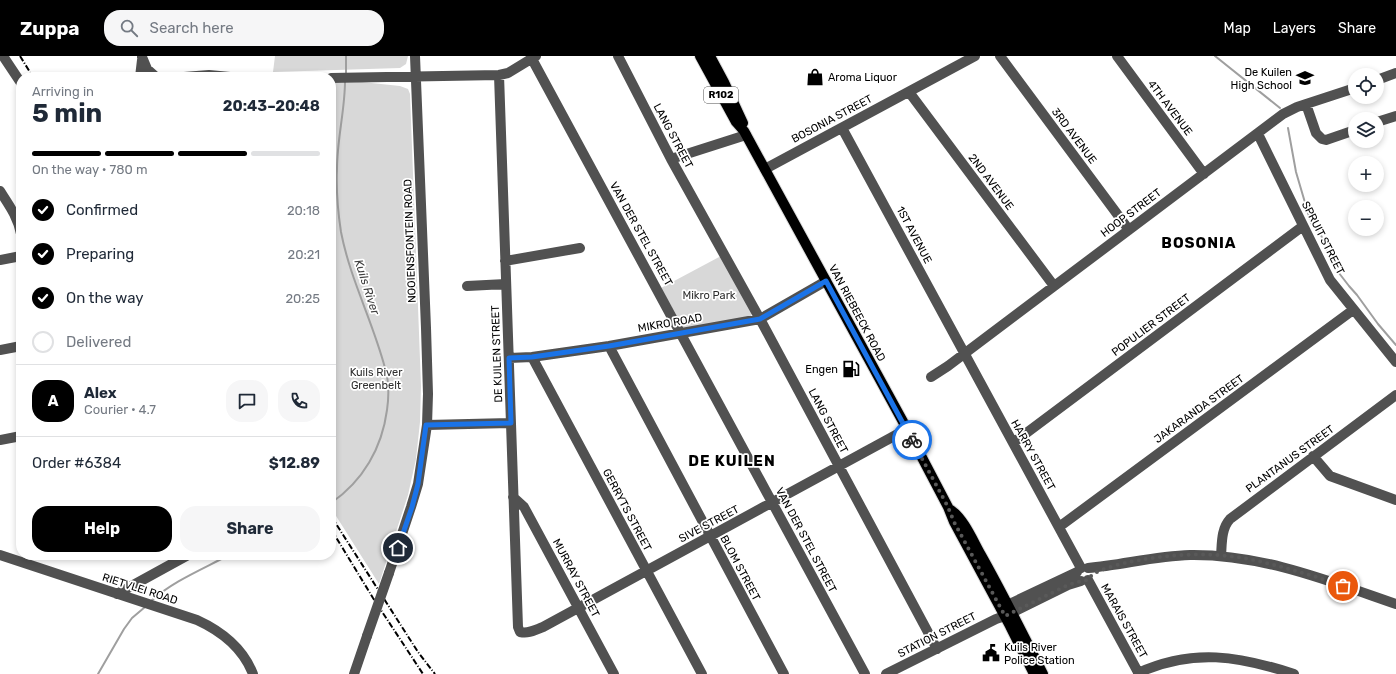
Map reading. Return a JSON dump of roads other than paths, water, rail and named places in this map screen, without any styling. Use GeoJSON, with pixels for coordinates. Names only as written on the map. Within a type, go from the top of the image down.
{"type":"FeatureCollection","features":[{"type":"Feature","properties":{"kind":"main road","name":"VAN RIEBEECK ROAD"},"geometry":{"type":"LineString","coordinates":[[700,56],[736,122],[745,133],[765,169],[948,507],[956,513],[969,533],[1034,674]]}},
{"type":"Feature","properties":{"kind":"main road","name":"VAN RIEBEECK ROAD"},"geometry":{"type":"LineString","coordinates":[[710,56],[742,120],[745,133]]}},
{"type":"Feature","properties":{"kind":"main road","name":"VAN RIEBEECK ROAD"},"geometry":{"type":"LineString","coordinates":[[1005,612],[1043,674]]}},
{"type":"Feature","properties":{"kind":"street"},"geometry":{"type":"LineString","coordinates":[[3,56],[16,76]]}},
{"type":"Feature","properties":{"kind":"street"},"geometry":{"type":"LineString","coordinates":[[140,72],[142,56]]}},
{"type":"Feature","properties":{"kind":"street"},"geometry":{"type":"LineString","coordinates":[[142,56],[147,69],[150,72]]}},
{"type":"Feature","properties":{"kind":"street","name":"NOOIENSFONTEIN ROAD"},"geometry":{"type":"LineString","coordinates":[[354,674],[412,507],[418,484],[426,425],[428,394],[415,56]]}},
{"type":"Feature","properties":{"kind":"street","name":"LANG STREET"},"geometry":{"type":"LineString","coordinates":[[618,56],[671,160],[760,319],[937,649]]}},
{"type":"Feature","properties":{"kind":"street"},"geometry":{"type":"LineString","coordinates":[[952,56],[957,65]]}},
{"type":"Feature","properties":{"kind":"street","name":"BOSONIA STREET"},"geometry":{"type":"LineString","coordinates":[[765,169],[975,56]]}},
{"type":"Feature","properties":{"kind":"street","name":"3RD AVENUE"},"geometry":{"type":"LineString","coordinates":[[1000,56],[1129,230]]}},
{"type":"Feature","properties":{"kind":"street","name":"4TH AVENUE"},"geometry":{"type":"LineString","coordinates":[[1117,56],[1204,174]]}},
{"type":"Feature","properties":{"kind":"street"},"geometry":{"type":"LineString","coordinates":[[336,78],[499,75],[508,73],[535,57]]}},
{"type":"Feature","properties":{"kind":"street","name":"VAN DER STEL STREET"},"geometry":{"type":"LineString","coordinates":[[535,57],[772,503],[865,674]]}},
{"type":"Feature","properties":{"kind":"street"},"geometry":{"type":"LineString","coordinates":[[1384,77],[1396,73]]}},
{"type":"Feature","properties":{"kind":"street","name":"DE KUILEN STREET"},"geometry":{"type":"LineString","coordinates":[[499,75],[513,497],[518,627],[520,632]]}},
{"type":"Feature","properties":{"kind":"street","name":"HOOP STREET"},"geometry":{"type":"LineString","coordinates":[[931,377],[948,366],[1283,114],[1297,107],[1348,90]]}},
{"type":"Feature","properties":{"kind":"street","name":"2ND AVENUE"},"geometry":{"type":"LineString","coordinates":[[909,92],[1054,286]]}},
{"type":"Feature","properties":{"kind":"street"},"geometry":{"type":"LineString","coordinates":[[1306,104],[1316,133],[1322,139],[1326,140],[1348,132]]}},
{"type":"Feature","properties":{"kind":"street"},"geometry":{"type":"LineString","coordinates":[[1384,120],[1396,116]]}},
{"type":"Feature","properties":{"kind":"street","name":"1ST AVENUE"},"geometry":{"type":"LineString","coordinates":[[842,128],[964,353]]}},
{"type":"Feature","properties":{"kind":"street"},"geometry":{"type":"LineString","coordinates":[[671,160],[745,133]]}},
{"type":"Feature","properties":{"kind":"street","name":"SPRUIT STREET"},"geometry":{"type":"LineString","coordinates":[[1258,134],[1330,280],[1396,362]]}},
{"type":"Feature","properties":{"kind":"street"},"geometry":{"type":"LineString","coordinates":[[0,191],[16,216]]}},
{"type":"Feature","properties":{"kind":"street","name":"POPULIER STREET"},"geometry":{"type":"LineString","coordinates":[[1013,443],[1303,226]]}},
{"type":"Feature","properties":{"kind":"street"},"geometry":{"type":"LineString","coordinates":[[505,261],[580,248]]}},
{"type":"Feature","properties":{"kind":"street"},"geometry":{"type":"LineString","coordinates":[[0,260],[16,257]]}},
{"type":"Feature","properties":{"kind":"street","name":"MIKRO ROAD"},"geometry":{"type":"LineString","coordinates":[[509,358],[532,357],[609,346],[760,319],[826,281]]}},
{"type":"Feature","properties":{"kind":"street"},"geometry":{"type":"LineString","coordinates":[[467,286],[506,284]]}},
{"type":"Feature","properties":{"kind":"street","name":"JAKARANDA STREET"},"geometry":{"type":"LineString","coordinates":[[1058,527],[1353,310]]}},
{"type":"Feature","properties":{"kind":"street","name":"BLOM STREET"},"geometry":{"type":"LineString","coordinates":[[609,346],[784,674]]}},
{"type":"Feature","properties":{"kind":"street"},"geometry":{"type":"LineString","coordinates":[[0,350],[16,347]]}},
{"type":"Feature","properties":{"kind":"street","name":"HARRY STREET"},"geometry":{"type":"LineString","coordinates":[[964,353],[1084,574]]}},
{"type":"Feature","properties":{"kind":"street","name":"GERRYTS STREET"},"geometry":{"type":"LineString","coordinates":[[532,357],[702,674]]}},
{"type":"Feature","properties":{"kind":"street","name":"PLANTANUS STREET"},"geometry":{"type":"LineString","coordinates":[[1221,556],[1223,531],[1225,524],[1230,519],[1396,395]]}},
{"type":"Feature","properties":{"kind":"street"},"geometry":{"type":"LineString","coordinates":[[426,425],[511,423]]}},
{"type":"Feature","properties":{"kind":"street","name":"SIVE STREET"},"geometry":{"type":"LineString","coordinates":[[520,632],[533,632],[579,608],[907,429]]}},
{"type":"Feature","properties":{"kind":"street"},"geometry":{"type":"LineString","coordinates":[[0,440],[16,437]]}},
{"type":"Feature","properties":{"kind":"street"},"geometry":{"type":"LineString","coordinates":[[1313,456],[1330,476],[1396,500]]}},
{"type":"Feature","properties":{"kind":"street","name":"MURRAY STREET"},"geometry":{"type":"LineString","coordinates":[[513,497],[524,507],[614,674]]}},
{"type":"Feature","properties":{"kind":"street","name":"RIETVLEI ROAD"},"geometry":{"type":"LineString","coordinates":[[0,555],[197,620],[220,632],[239,650],[253,674]]}},
{"type":"Feature","properties":{"kind":"street","name":"STATION STREET"},"geometry":{"type":"LineString","coordinates":[[886,674],[937,649],[1005,612],[1084,574],[1124,562],[1156,557],[1190,555],[1221,556],[1258,561],[1304,573],[1396,604]]}},
{"type":"Feature","properties":{"kind":"street"},"geometry":{"type":"LineString","coordinates":[[117,594],[179,560]]}},
{"type":"Feature","properties":{"kind":"street","name":"MARAIS STREET"},"geometry":{"type":"LineString","coordinates":[[1084,574],[1139,673]]}},
{"type":"Feature","properties":{"kind":"street"},"geometry":{"type":"LineString","coordinates":[[1139,673],[1163,663],[1209,656],[1235,658],[1265,664],[1294,674]]}},
{"type":"Feature","properties":{"kind":"waterway","name":"Kuils River"},"geometry":{"type":"LineString","coordinates":[[346,56],[346,75]]}},
{"type":"Feature","properties":{"kind":"waterway"},"geometry":{"type":"LineString","coordinates":[[1215,56],[1280,108]]}},
{"type":"Feature","properties":{"kind":"waterway","name":"Kuils River"},"geometry":{"type":"LineString","coordinates":[[336,499],[353,485],[376,450],[384,424],[388,394],[388,383],[385,368],[350,267],[341,232],[337,192],[337,158],[344,103],[345,81]]}},
{"type":"Feature","properties":{"kind":"waterway"},"geometry":{"type":"LineString","coordinates":[[1288,128],[1296,172],[1311,223],[1321,235],[1332,264],[1396,345]]}},
{"type":"Feature","properties":{"kind":"waterway","name":"Kuils River"},"geometry":{"type":"LineString","coordinates":[[151,601],[178,581],[219,560]]}},
{"type":"Feature","properties":{"kind":"waterway","name":"Kuils River"},"geometry":{"type":"LineString","coordinates":[[98,674],[124,629],[132,618],[145,607]]}},
{"type":"Feature","properties":{"kind":"railway"},"geometry":{"type":"LineString","coordinates":[[20,56],[30,72]]}},
{"type":"Feature","properties":{"kind":"railway"},"geometry":{"type":"LineString","coordinates":[[336,524],[418,652],[435,674]]}},
{"type":"Feature","properties":{"kind":"railway"},"geometry":{"type":"LineString","coordinates":[[336,537],[373,598],[423,674]]}},
{"type":"Feature","properties":{"kind":"place","name":"Aroma Liquor"},"geometry":{"type":"Point","coordinates":[815,77]}},
{"type":"Feature","properties":{"kind":"place","name":"De Kuilen High School"},"geometry":{"type":"Point","coordinates":[1305,78]}},
{"type":"Feature","properties":{"kind":"place","name":"Engen"},"geometry":{"type":"Point","coordinates":[851,369]}},
{"type":"Feature","properties":{"kind":"place","name":"Kuils River Police Station"},"geometry":{"type":"Point","coordinates":[991,653]}},
{"type":"Feature","properties":{"kind":"district","name":"BOSONIA"},"geometry":{"type":"Point","coordinates":[1199,243]}},
{"type":"Feature","properties":{"kind":"district","name":"DE KUILEN"},"geometry":{"type":"Point","coordinates":[732,461]}},
{"type":"Feature","properties":{"kind":"park label","name":"Mikro Park"},"geometry":{"type":"Point","coordinates":[709,295]}},
{"type":"Feature","properties":{"kind":"park label","name":"Kuils River Greenbelt"},"geometry":{"type":"Point","coordinates":[376,378]}}]}
